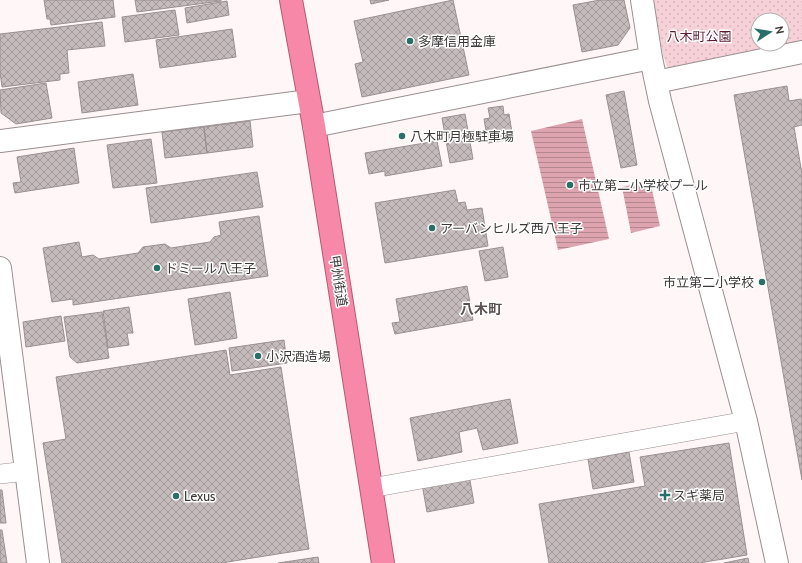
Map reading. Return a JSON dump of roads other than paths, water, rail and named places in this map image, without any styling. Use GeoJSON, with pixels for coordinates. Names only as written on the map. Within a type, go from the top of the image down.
{"type":"FeatureCollection","features":[{"type":"Feature","properties":{"kind":"highway","name":"甲州街道"},"geometry":{"type":"LineString","coordinates":[[291,0],[314,126],[383,563]]}},
{"type":"Feature","properties":{"kind":"street"},"geometry":{"type":"LineString","coordinates":[[642,0],[651,58],[660,101],[746,421],[777,563]]}},
{"type":"Feature","properties":{"kind":"street"},"geometry":{"type":"LineString","coordinates":[[656,82],[802,52]]}},
{"type":"Feature","properties":{"kind":"street"},"geometry":{"type":"LineString","coordinates":[[314,126],[651,58]]}},
{"type":"Feature","properties":{"kind":"street"},"geometry":{"type":"LineString","coordinates":[[0,141],[309,101]]}},
{"type":"Feature","properties":{"kind":"street"},"geometry":{"type":"LineString","coordinates":[[0,268],[5,346],[27,471],[38,563]]}},
{"type":"Feature","properties":{"kind":"lane"},"geometry":{"type":"LineString","coordinates":[[372,488],[746,421]]}},
{"type":"Feature","properties":{"kind":"lane"},"geometry":{"type":"LineString","coordinates":[[0,474],[27,471]]}},
{"type":"Feature","properties":{"kind":"place","name":"多摩信用金庫"},"geometry":{"type":"Point","coordinates":[410,41]}},
{"type":"Feature","properties":{"kind":"place","name":"八木町月極駐車場"},"geometry":{"type":"Point","coordinates":[402,136]}},
{"type":"Feature","properties":{"kind":"place","name":"市立第二小学校プール"},"geometry":{"type":"Point","coordinates":[570,185]}},
{"type":"Feature","properties":{"kind":"place","name":"アーバンヒルズ西八王子"},"geometry":{"type":"Point","coordinates":[432,228]}},
{"type":"Feature","properties":{"kind":"place","name":"ドミール八王子"},"geometry":{"type":"Point","coordinates":[157,268]}},
{"type":"Feature","properties":{"kind":"place","name":"市立第二小学校"},"geometry":{"type":"Point","coordinates":[762,282]}},
{"type":"Feature","properties":{"kind":"place","name":"小沢酒造場"},"geometry":{"type":"Point","coordinates":[258,356]}},
{"type":"Feature","properties":{"kind":"place","name":"スギ薬局"},"geometry":{"type":"Point","coordinates":[665,495]}},
{"type":"Feature","properties":{"kind":"place","name":"Lexus"},"geometry":{"type":"Point","coordinates":[176,496]}},
{"type":"Feature","properties":{"kind":"district","name":"八木町"},"geometry":{"type":"Point","coordinates":[481,309]}},
{"type":"Feature","properties":{"kind":"park label","name":"八木町公園"},"geometry":{"type":"Point","coordinates":[699,36]}}]}
